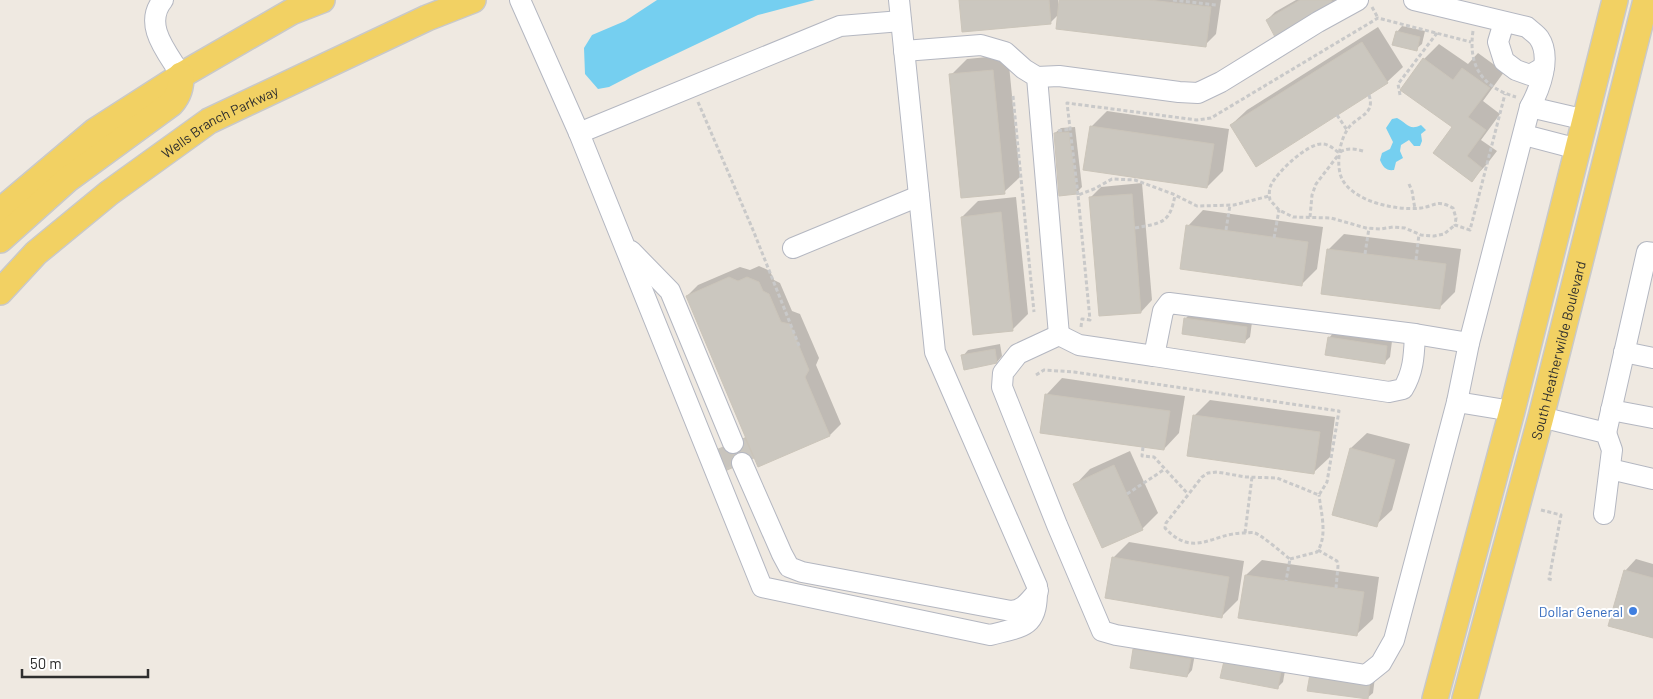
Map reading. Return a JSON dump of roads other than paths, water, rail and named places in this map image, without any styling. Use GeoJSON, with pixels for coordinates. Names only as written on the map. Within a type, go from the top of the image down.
{"type":"FeatureCollection","features":[{"type":"Feature","properties":{"kind":"main road"},"geometry":{"type":"LineString","coordinates":[[0,211],[95,131],[181,75],[291,12],[322,0]]}},
{"type":"Feature","properties":{"kind":"main road","name":"Wells Branch Parkway"},"geometry":{"type":"LineString","coordinates":[[0,292],[36,253],[109,193],[209,121],[427,18],[473,0]]}},
{"type":"Feature","properties":{"kind":"main road"},"geometry":{"type":"LineString","coordinates":[[1435,699],[1512,411],[1586,120],[1614,0]]}},
{"type":"Feature","properties":{"kind":"main road","name":"South Heatherwilde Boulevard"},"geometry":{"type":"LineString","coordinates":[[1464,699],[1541,416],[1646,0]]}},
{"type":"Feature","properties":{"kind":"main road"},"geometry":{"type":"LineString","coordinates":[[0,240],[67,180],[171,104],[177,97],[181,86],[181,75]]}},
{"type":"Feature","properties":{"kind":"main road"},"geometry":{"type":"LineString","coordinates":[[1512,411],[1541,416]]}},
{"type":"Feature","properties":{"kind":"lane"},"geometry":{"type":"LineString","coordinates":[[163,0],[154,14],[154,23],[158,37],[181,75]]}},
{"type":"Feature","properties":{"kind":"lane"},"geometry":{"type":"LineString","coordinates":[[520,0],[579,133],[762,587],[990,635],[1024,626],[1033,617],[1037,606],[1038,586],[935,352],[899,0]]}},
{"type":"Feature","properties":{"kind":"lane"},"geometry":{"type":"LineString","coordinates":[[1059,335],[1018,354],[1003,373],[1002,387],[1102,631],[1126,637],[1366,675],[1381,663],[1394,640],[1457,402],[1469,343],[1524,135],[1524,102],[1540,88],[1544,67],[1543,48],[1539,37],[1527,27],[1414,0]]}},
{"type":"Feature","properties":{"kind":"lane"},"geometry":{"type":"LineString","coordinates":[[904,51],[981,45],[1005,52],[1024,69],[1037,77],[1059,76],[1198,94],[1221,82],[1318,22],[1365,4]]}},
{"type":"Feature","properties":{"kind":"lane"},"geometry":{"type":"LineString","coordinates":[[579,133],[840,26],[901,21]]}},
{"type":"Feature","properties":{"kind":"lane"},"geometry":{"type":"LineString","coordinates":[[1504,22],[1498,42],[1504,61],[1516,70],[1530,75],[1544,67]]}},
{"type":"Feature","properties":{"kind":"lane"},"geometry":{"type":"LineString","coordinates":[[1037,77],[1059,335]]}},
{"type":"Feature","properties":{"kind":"lane"},"geometry":{"type":"LineString","coordinates":[[1524,102],[1586,120]]}},
{"type":"Feature","properties":{"kind":"lane"},"geometry":{"type":"LineString","coordinates":[[1524,135],[1578,149]]}},
{"type":"Feature","properties":{"kind":"lane"},"geometry":{"type":"LineString","coordinates":[[793,248],[919,196]]}},
{"type":"Feature","properties":{"kind":"lane"},"geometry":{"type":"LineString","coordinates":[[624,244],[650,270],[659,296],[729,445]]}},
{"type":"Feature","properties":{"kind":"lane"},"geometry":{"type":"LineString","coordinates":[[1604,514],[1612,450],[1606,434],[1648,252],[1653,253]]}},
{"type":"Feature","properties":{"kind":"lane"},"geometry":{"type":"LineString","coordinates":[[1154,356],[1162,311],[1170,303],[1415,334],[1469,343]]}},
{"type":"Feature","properties":{"kind":"lane"},"geometry":{"type":"LineString","coordinates":[[1059,335],[1079,346],[1389,392],[1403,389],[1408,380],[1413,368],[1415,334]]}},
{"type":"Feature","properties":{"kind":"lane"},"geometry":{"type":"LineString","coordinates":[[1624,352],[1653,358]]}},
{"type":"Feature","properties":{"kind":"lane"},"geometry":{"type":"LineString","coordinates":[[1457,402],[1512,411]]}},
{"type":"Feature","properties":{"kind":"lane"},"geometry":{"type":"LineString","coordinates":[[1611,410],[1653,418]]}},
{"type":"Feature","properties":{"kind":"lane"},"geometry":{"type":"LineString","coordinates":[[1541,416],[1606,434]]}},
{"type":"Feature","properties":{"kind":"lane"},"geometry":{"type":"LineString","coordinates":[[737,466],[789,566],[802,572],[1011,611],[1019,610],[1025,606],[1038,591]]}},
{"type":"Feature","properties":{"kind":"lane"},"geometry":{"type":"LineString","coordinates":[[1610,469],[1653,478]]}},
{"type":"Feature","properties":{"kind":"water"},"geometry":{"type":"Polygon","coordinates":[[[657,0],[815,0],[758,15],[609,87],[598,89],[585,74],[584,48],[592,35],[625,21],[657,0]]]}},
{"type":"Feature","properties":{"kind":"water"},"geometry":{"type":"Polygon","coordinates":[[[1397,118],[1408,126],[1417,127],[1421,125],[1426,130],[1421,134],[1422,141],[1420,146],[1414,146],[1409,140],[1401,145],[1400,151],[1403,158],[1396,162],[1394,170],[1389,170],[1384,167],[1380,160],[1382,153],[1390,149],[1393,142],[1386,128],[1392,119],[1397,118]]]}},
{"type":"Feature","properties":{"kind":"tunnel"},"geometry":{"type":"LineString","coordinates":[[724,447],[732,468]]}},
{"type":"Feature","properties":{"kind":"place","name":"Dollar General"},"geometry":{"type":"Point","coordinates":[1633,611]}}]}
